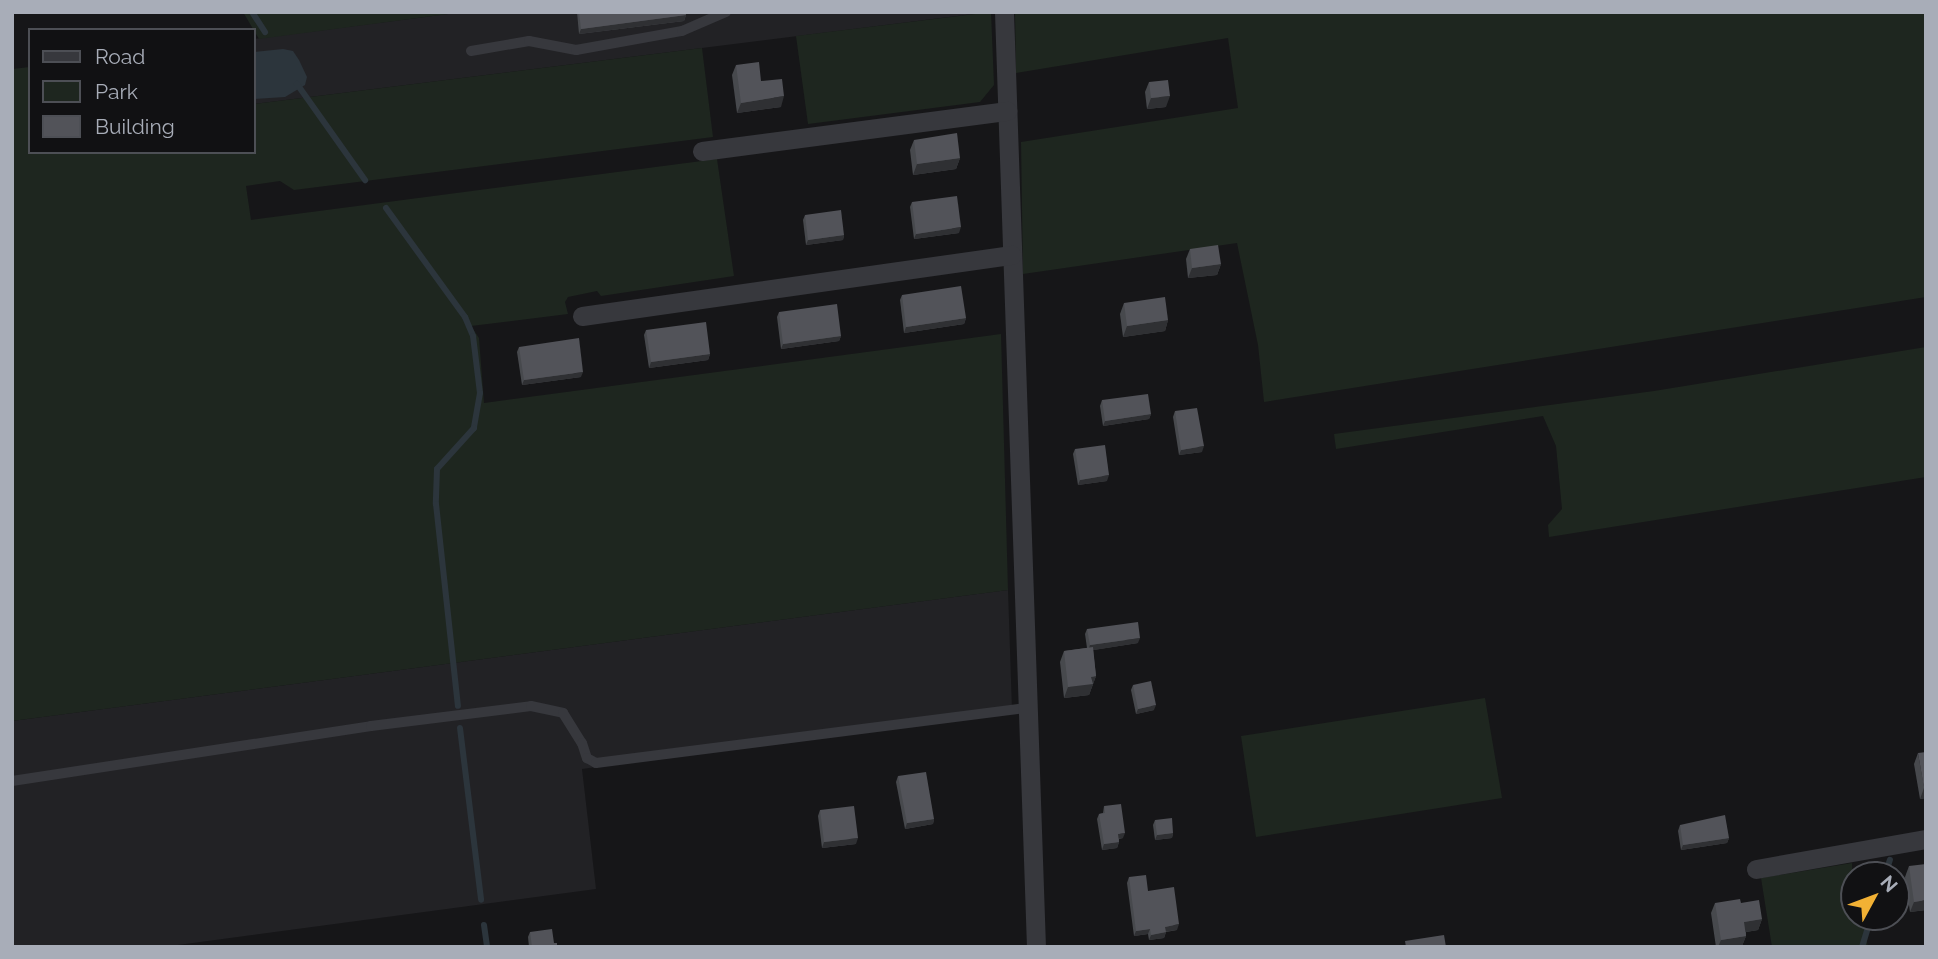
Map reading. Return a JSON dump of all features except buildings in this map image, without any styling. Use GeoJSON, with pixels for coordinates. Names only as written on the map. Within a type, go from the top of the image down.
{"type":"FeatureCollection","features":[{"type":"Feature","properties":{"kind":"street"},"geometry":{"type":"LineString","coordinates":[[1004,12],[1036,947]]}},
{"type":"Feature","properties":{"kind":"street"},"geometry":{"type":"LineString","coordinates":[[702,151],[1007,111]]}},
{"type":"Feature","properties":{"kind":"street"},"geometry":{"type":"LineString","coordinates":[[582,316],[1012,255]]}},
{"type":"Feature","properties":{"kind":"street"},"geometry":{"type":"LineString","coordinates":[[1756,869],[1926,839]]}},
{"type":"Feature","properties":{"kind":"lane"},"geometry":{"type":"LineString","coordinates":[[471,51],[529,41],[576,50],[682,31],[726,12]]}},
{"type":"Feature","properties":{"kind":"lane"},"geometry":{"type":"LineString","coordinates":[[12,781],[371,726],[531,706],[564,713],[582,743],[587,758],[596,763],[1028,708]]}},
{"type":"Feature","properties":{"kind":"shaded area"},"geometry":{"type":"Polygon","coordinates":[[[463,12],[989,12],[256,104],[256,39],[463,12]]]}},
{"type":"Feature","properties":{"kind":"shaded area"},"geometry":{"type":"Polygon","coordinates":[[[283,49],[293,51],[307,77],[305,85],[285,97],[256,99],[256,52],[283,49]]]}},
{"type":"Feature","properties":{"kind":"shaded area"},"geometry":{"type":"Polygon","coordinates":[[[1008,590],[1012,710],[582,769],[596,889],[163,947],[12,947],[12,721],[1008,590]]]}},
{"type":"Feature","properties":{"kind":"green space"},"geometry":{"type":"Polygon","coordinates":[[[243,12],[463,12],[259,39],[256,28],[252,28],[243,12]]]}},
{"type":"Feature","properties":{"kind":"green space"},"geometry":{"type":"Polygon","coordinates":[[[991,12],[994,85],[980,102],[808,124],[796,36],[991,12]]]}},
{"type":"Feature","properties":{"kind":"green space"},"geometry":{"type":"Polygon","coordinates":[[[1015,12],[1926,12],[1926,297],[1264,402],[1258,345],[1237,243],[1023,274],[1021,142],[1238,108],[1228,38],[1016,73],[1015,12]]]}},
{"type":"Feature","properties":{"kind":"green space"},"geometry":{"type":"Polygon","coordinates":[[[702,48],[713,137],[294,190],[280,181],[246,186],[251,220],[717,159],[734,276],[601,296],[597,291],[568,297],[565,302],[568,314],[471,326],[479,338],[484,403],[1001,334],[1008,590],[12,721],[12,69],[28,67],[28,154],[256,154],[256,104],[702,48]]]}},
{"type":"Feature","properties":{"kind":"green space"},"geometry":{"type":"Polygon","coordinates":[[[1926,347],[1926,477],[1549,537],[1548,525],[1562,509],[1556,446],[1543,416],[1336,449],[1334,434],[1654,391],[1926,347]]]}},
{"type":"Feature","properties":{"kind":"green space"},"geometry":{"type":"Polygon","coordinates":[[[1485,698],[1502,798],[1256,837],[1241,736],[1485,698]]]}},
{"type":"Feature","properties":{"kind":"green space"},"geometry":{"type":"Polygon","coordinates":[[[1840,865],[1840,931],[1865,931],[1868,947],[1772,947],[1761,878],[1840,865]]]}},
{"type":"Feature","properties":{"kind":"waterway"},"geometry":{"type":"LineString","coordinates":[[252,12],[265,32]]}},
{"type":"Feature","properties":{"kind":"waterway"},"geometry":{"type":"LineString","coordinates":[[297,84],[365,180]]}},
{"type":"Feature","properties":{"kind":"waterway"},"geometry":{"type":"LineString","coordinates":[[386,208],[465,317],[473,336],[480,393],[474,428],[437,469],[436,504],[458,706]]}},
{"type":"Feature","properties":{"kind":"waterway"},"geometry":{"type":"LineString","coordinates":[[460,728],[481,900]]}},
{"type":"Feature","properties":{"kind":"waterway"},"geometry":{"type":"LineString","coordinates":[[484,925],[487,947]]}},
{"type":"Feature","properties":{"kind":"waterway"},"geometry":{"type":"LineString","coordinates":[[1862,947],[1867,931]]}}]}
